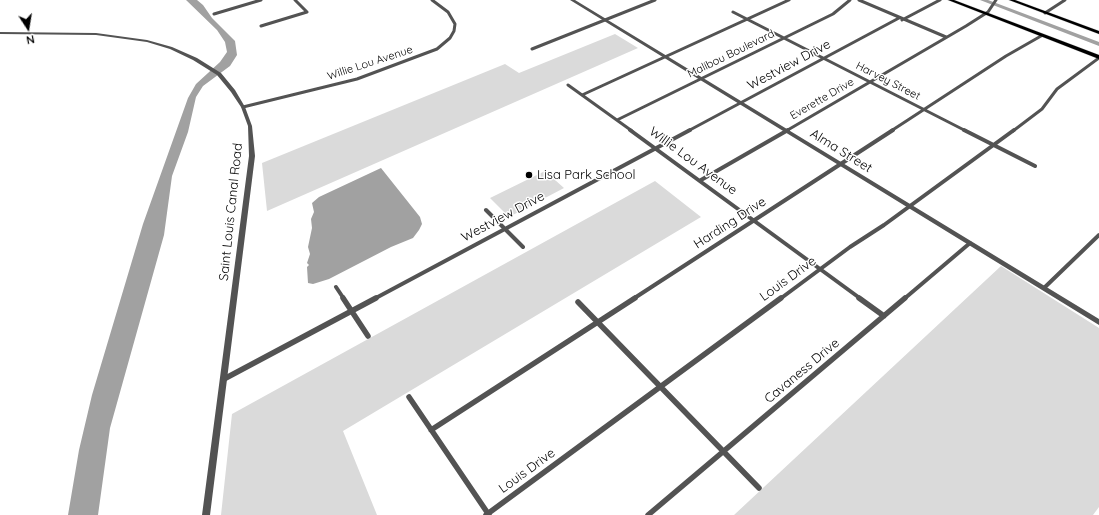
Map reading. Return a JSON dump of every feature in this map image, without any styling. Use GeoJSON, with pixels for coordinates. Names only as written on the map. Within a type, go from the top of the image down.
{"type":"FeatureCollection","features":[{"type":"Feature","properties":{"kind":"main road"},"geometry":{"type":"LineString","coordinates":[[950,0],[1099,57]]}},
{"type":"Feature","properties":{"kind":"main road"},"geometry":{"type":"LineString","coordinates":[[1011,0],[1099,33]]}},
{"type":"Feature","properties":{"kind":"street"},"geometry":{"type":"LineString","coordinates":[[214,14],[261,0]]}},
{"type":"Feature","properties":{"kind":"street"},"geometry":{"type":"LineString","coordinates":[[261,26],[307,12],[295,0]]}},
{"type":"Feature","properties":{"kind":"street","name":"Willie Lou Avenue"},"geometry":{"type":"LineString","coordinates":[[243,107],[350,81],[436,49],[450,38],[454,31],[455,24],[448,12],[432,0]]}},
{"type":"Feature","properties":{"kind":"street","name":"Alma Street"},"geometry":{"type":"LineString","coordinates":[[572,0],[1099,322]]}},
{"type":"Feature","properties":{"kind":"street"},"geometry":{"type":"LineString","coordinates":[[532,49],[655,0]]}},
{"type":"Feature","properties":{"kind":"street"},"geometry":{"type":"LineString","coordinates":[[582,95],[789,0]]}},
{"type":"Feature","properties":{"kind":"street","name":"Malibou Boulevard"},"geometry":{"type":"LineString","coordinates":[[617,120],[836,12],[850,0]]}},
{"type":"Feature","properties":{"kind":"street"},"geometry":{"type":"LineString","coordinates":[[859,0],[946,37]]}},
{"type":"Feature","properties":{"kind":"street","name":"Westview Drive"},"geometry":{"type":"LineString","coordinates":[[224,379],[824,58],[940,0]]}},
{"type":"Feature","properties":{"kind":"street","name":"Everette Drive"},"geometry":{"type":"LineString","coordinates":[[701,180],[985,14],[996,0]]}},
{"type":"Feature","properties":{"kind":"street"},"geometry":{"type":"LineString","coordinates":[[1045,13],[1065,0]]}},
{"type":"Feature","properties":{"kind":"street","name":"Harvey Street"},"geometry":{"type":"LineString","coordinates":[[733,12],[1034,166]]}},
{"type":"Feature","properties":{"kind":"street","name":"Saint Louis Canal Road"},"geometry":{"type":"LineString","coordinates":[[0,33],[70,32],[124,37],[171,48],[210,67],[219,74],[233,90],[243,107],[250,126],[252,156],[206,515]]}},
{"type":"Feature","properties":{"kind":"street","name":"Harding Drive"},"geometry":{"type":"LineString","coordinates":[[431,430],[1006,56],[1041,36]]}},
{"type":"Feature","properties":{"kind":"street","name":"Louis Drive"},"geometry":{"type":"LineString","coordinates":[[488,515],[821,268],[994,145],[1042,109],[1058,88],[1099,57]]}},
{"type":"Feature","properties":{"kind":"street","name":"Willie Lou Avenue"},"geometry":{"type":"LineString","coordinates":[[568,84],[701,180],[883,315]]}},
{"type":"Feature","properties":{"kind":"street"},"geometry":{"type":"LineString","coordinates":[[486,210],[523,247]]}},
{"type":"Feature","properties":{"kind":"street"},"geometry":{"type":"LineString","coordinates":[[1044,288],[1099,235]]}},
{"type":"Feature","properties":{"kind":"street","name":"Cavaness Drive"},"geometry":{"type":"LineString","coordinates":[[648,515],[970,243]]}},
{"type":"Feature","properties":{"kind":"street"},"geometry":{"type":"LineString","coordinates":[[336,287],[368,336]]}},
{"type":"Feature","properties":{"kind":"street"},"geometry":{"type":"LineString","coordinates":[[578,302],[759,488]]}},
{"type":"Feature","properties":{"kind":"street"},"geometry":{"type":"LineString","coordinates":[[409,397],[488,515]]}},
{"type":"Feature","properties":{"kind":"shaded area"},"geometry":{"type":"Polygon","coordinates":[[[186,0],[197,0],[203,5],[212,18],[235,41],[237,55],[230,66],[203,86],[196,97],[188,132],[172,176],[164,235],[110,428],[98,515],[68,515],[79,450],[92,395],[143,224],[188,98],[196,84],[220,62],[227,52],[225,42],[217,30],[186,0]]]}},
{"type":"Feature","properties":{"kind":"shaded area"},"geometry":{"type":"Polygon","coordinates":[[[980,0],[988,0],[1099,42],[1099,46],[980,0]]]}},
{"type":"Feature","properties":{"kind":"shaded area"},"geometry":{"type":"Polygon","coordinates":[[[615,34],[638,48],[267,211],[262,163],[505,64],[519,73],[615,34]]]}},
{"type":"Feature","properties":{"kind":"shaded area"},"geometry":{"type":"Polygon","coordinates":[[[381,168],[420,217],[422,224],[419,230],[413,238],[391,247],[329,279],[313,284],[308,283],[307,267],[309,265],[307,263],[310,254],[308,247],[312,228],[311,219],[314,212],[312,203],[319,197],[381,168]]]}},
{"type":"Feature","properties":{"kind":"shaded area"},"geometry":{"type":"Polygon","coordinates":[[[545,171],[564,188],[509,217],[490,198],[545,171]]]}},
{"type":"Feature","properties":{"kind":"shaded area"},"geometry":{"type":"Polygon","coordinates":[[[655,181],[701,217],[343,431],[377,515],[221,515],[232,414],[655,181]]]}},
{"type":"Feature","properties":{"kind":"shaded area"},"geometry":{"type":"Polygon","coordinates":[[[1001,266],[1099,328],[1099,507],[1093,515],[734,515],[1001,266]]]}},
{"type":"Feature","properties":{"kind":"place","name":"Lisa Park School"},"geometry":{"type":"Point","coordinates":[529,175]}}]}
